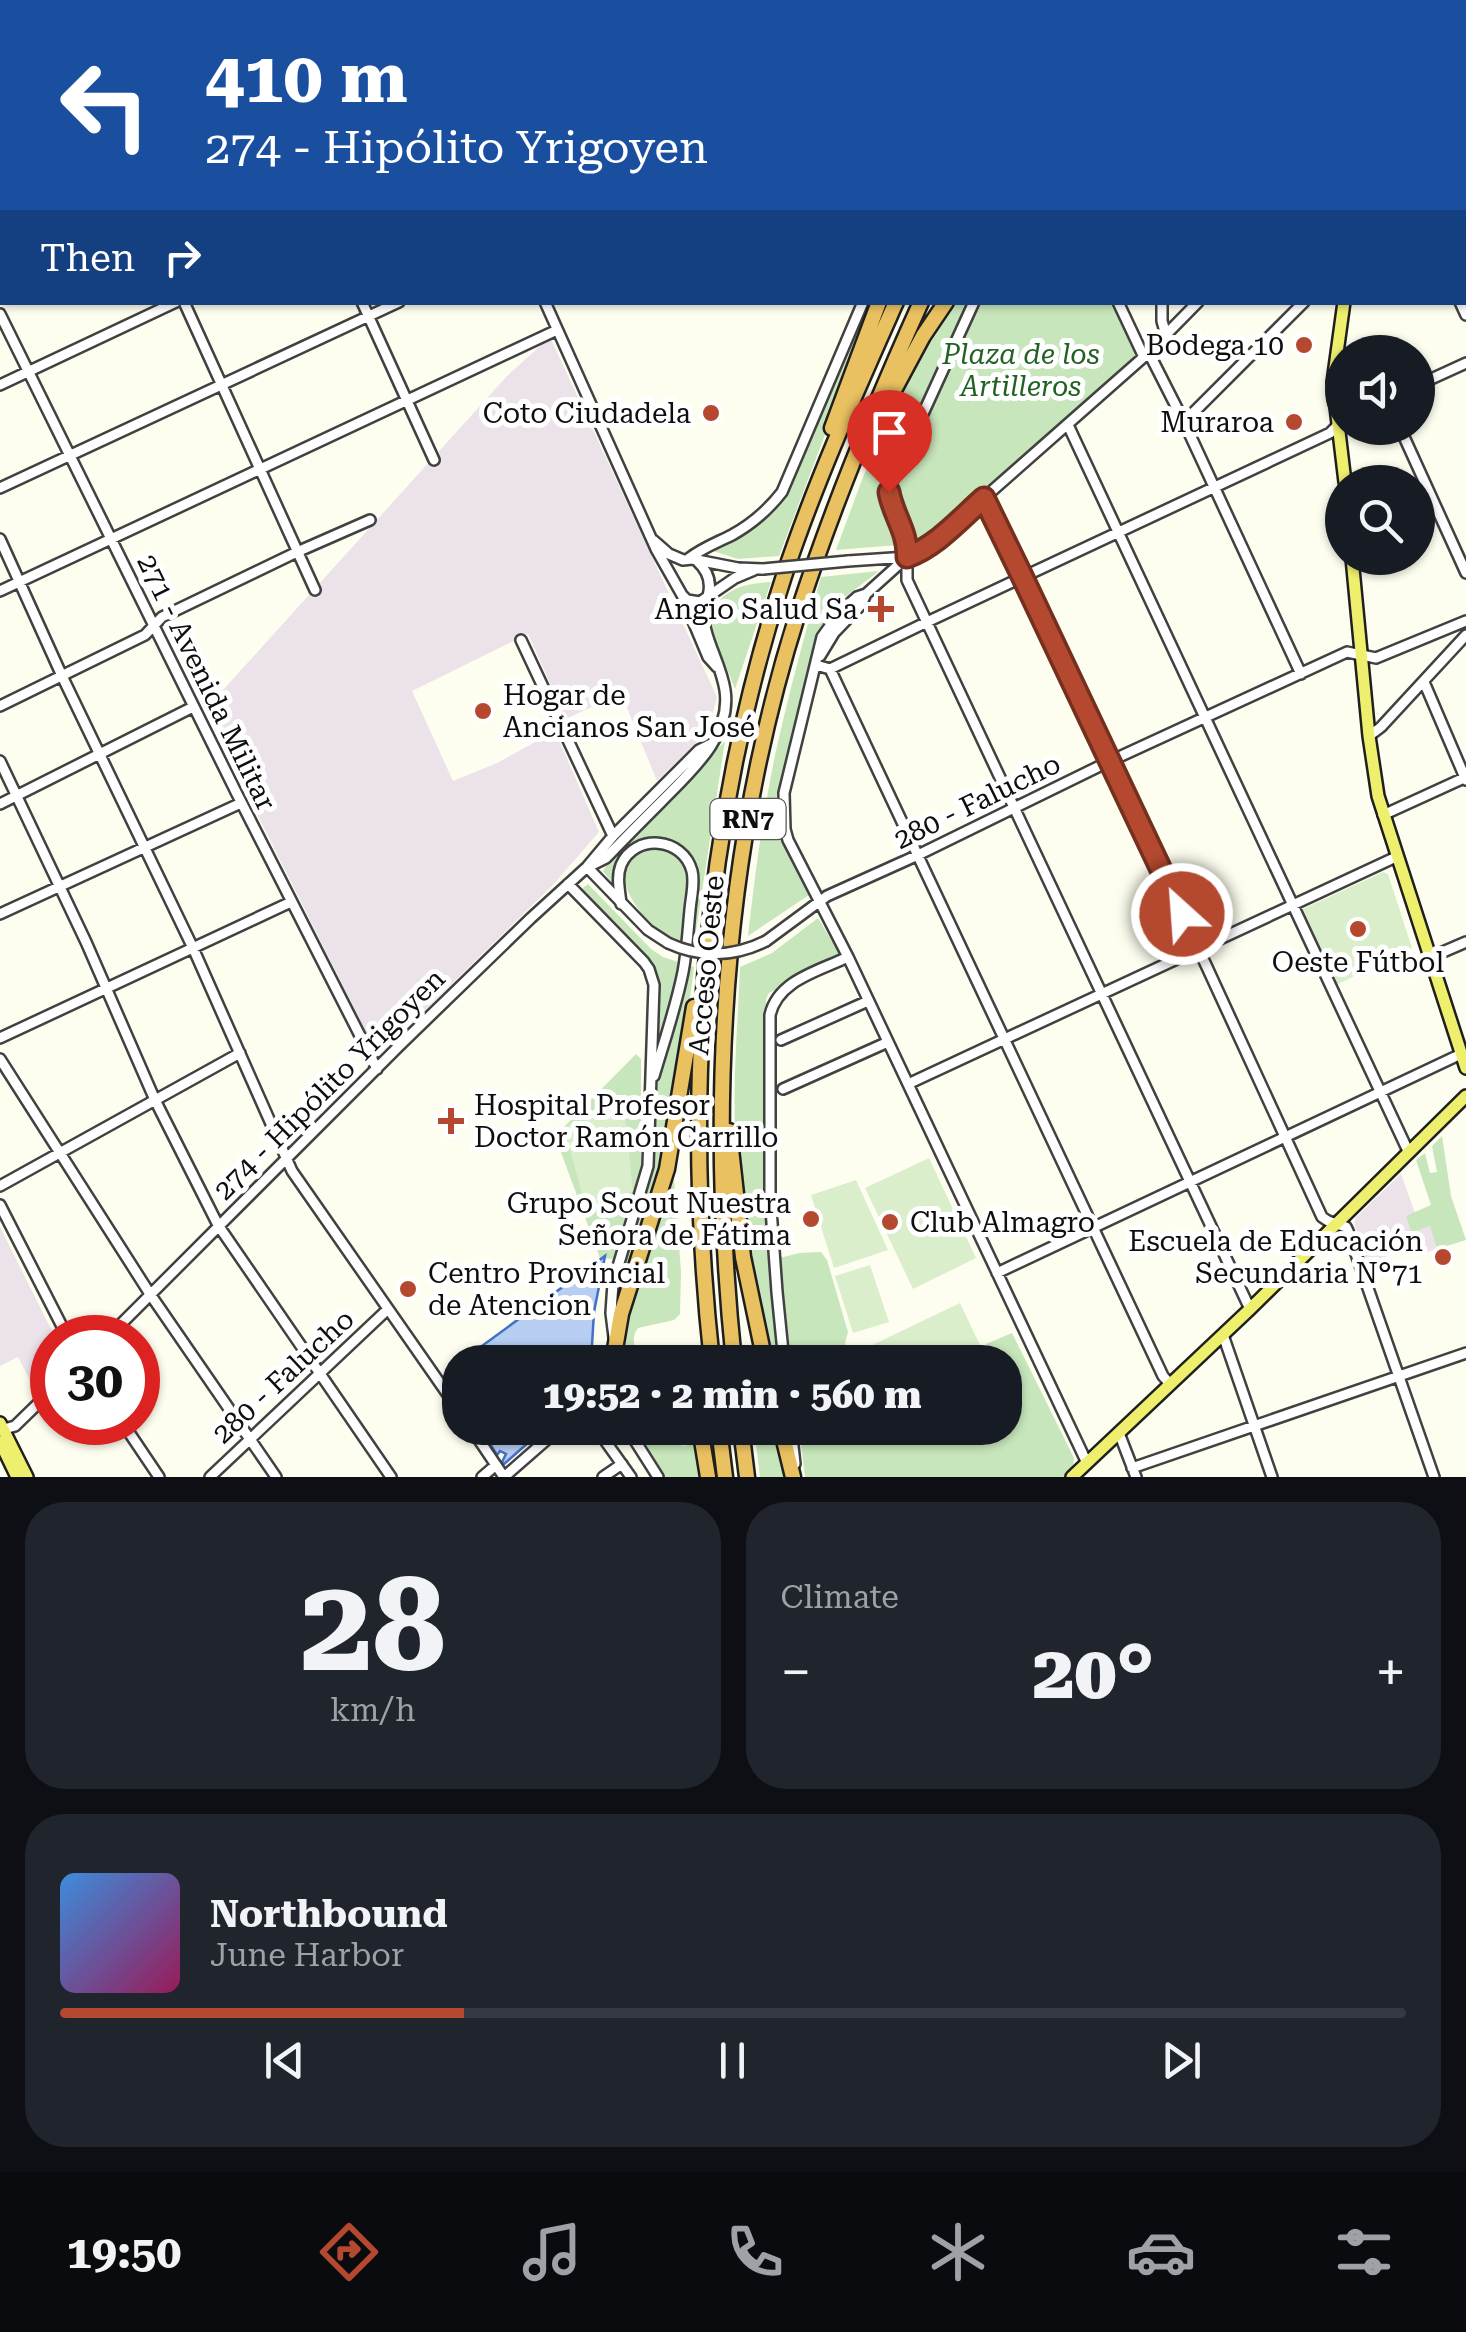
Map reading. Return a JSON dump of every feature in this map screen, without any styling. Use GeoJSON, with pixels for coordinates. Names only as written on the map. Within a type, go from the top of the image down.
{"type":"FeatureCollection","features":[{"type":"Feature","properties":{"kind":"highway"},"geometry":{"type":"LineString","coordinates":[[812,499],[831,430],[877,305]]}},
{"type":"Feature","properties":{"kind":"highway","name":"Acceso Oeste"},"geometry":{"type":"LineString","coordinates":[[710,1345],[701,1247],[700,1032],[706,942],[725,822],[748,710],[780,590],[812,499],[895,305]]}},
{"type":"Feature","properties":{"kind":"highway","name":"Acceso Oeste"},"geometry":{"type":"LineString","coordinates":[[732,1345],[721,1194],[723,1044],[738,879],[762,747],[797,615],[847,476],[919,305]]}},
{"type":"Feature","properties":{"kind":"highway"},"geometry":{"type":"LineString","coordinates":[[847,476],[922,336],[944,305]]}},
{"type":"Feature","properties":{"kind":"highway"},"geometry":{"type":"LineString","coordinates":[[617,1345],[621,1314],[667,1168],[706,942]]}},
{"type":"Feature","properties":{"kind":"highway"},"geometry":{"type":"LineString","coordinates":[[723,1044],[735,1204],[761,1345]]}},
{"type":"Feature","properties":{"kind":"highway"},"geometry":{"type":"LineString","coordinates":[[703,1445],[708,1477]]}},
{"type":"Feature","properties":{"kind":"highway"},"geometry":{"type":"LineString","coordinates":[[721,1445],[725,1477]]}},
{"type":"Feature","properties":{"kind":"highway"},"geometry":{"type":"LineString","coordinates":[[744,1445],[747,1477]]}},
{"type":"Feature","properties":{"kind":"highway"},"geometry":{"type":"LineString","coordinates":[[786,1445],[795,1477]]}},
{"type":"Feature","properties":{"kind":"main road"},"geometry":{"type":"LineString","coordinates":[[1339,335],[1344,305]]}},
{"type":"Feature","properties":{"kind":"main road"},"geometry":{"type":"LineString","coordinates":[[1354,575],[1369,736],[1382,815],[1466,1068]]}},
{"type":"Feature","properties":{"kind":"main road"},"geometry":{"type":"LineString","coordinates":[[1072,1477],[1466,1096]]}},
{"type":"Feature","properties":{"kind":"main road"},"geometry":{"type":"LineString","coordinates":[[1,1431],[18,1477]]}},
{"type":"Feature","properties":{"kind":"main road"},"geometry":{"type":"LineString","coordinates":[[1,1431],[27,1477]]}},
{"type":"Feature","properties":{"kind":"street"},"geometry":{"type":"LineString","coordinates":[[0,385],[170,305]]}},
{"type":"Feature","properties":{"kind":"street"},"geometry":{"type":"LineString","coordinates":[[185,305],[315,590]]}},
{"type":"Feature","properties":{"kind":"street"},"geometry":{"type":"LineString","coordinates":[[363,305],[434,460]]}},
{"type":"Feature","properties":{"kind":"street"},"geometry":{"type":"LineString","coordinates":[[0,488],[393,305]]}},
{"type":"Feature","properties":{"kind":"street"},"geometry":{"type":"LineString","coordinates":[[546,305],[664,565],[708,657],[717,667]]}},
{"type":"Feature","properties":{"kind":"street"},"geometry":{"type":"LineString","coordinates":[[679,591],[677,568],[699,550],[754,521],[782,492],[862,305]]}},
{"type":"Feature","properties":{"kind":"street"},"geometry":{"type":"LineString","coordinates":[[973,305],[890,486],[892,503],[906,537],[907,580],[1250,1309]]}},
{"type":"Feature","properties":{"kind":"street"},"geometry":{"type":"LineString","coordinates":[[1119,305],[1142,353],[1152,357],[1184,422],[1301,674]]}},
{"type":"Feature","properties":{"kind":"street"},"geometry":{"type":"LineString","coordinates":[[1162,305],[1166,336]]}},
{"type":"Feature","properties":{"kind":"street"},"geometry":{"type":"LineString","coordinates":[[689,560],[760,569],[918,553],[1146,355],[1195,305]]}},
{"type":"Feature","properties":{"kind":"street"},"geometry":{"type":"LineString","coordinates":[[1184,422],[1301,305]]}},
{"type":"Feature","properties":{"kind":"street","name":"271 - Avenida Militar"},"geometry":{"type":"LineString","coordinates":[[0,314],[376,1068]]}},
{"type":"Feature","properties":{"kind":"street"},"geometry":{"type":"LineString","coordinates":[[0,591],[557,330]]}},
{"type":"Feature","properties":{"kind":"street"},"geometry":{"type":"LineString","coordinates":[[1435,378],[1466,363]]}},
{"type":"Feature","properties":{"kind":"street"},"geometry":{"type":"LineString","coordinates":[[1068,424],[1409,1152]]}},
{"type":"Feature","properties":{"kind":"street"},"geometry":{"type":"LineString","coordinates":[[830,669],[1325,435]]}},
{"type":"Feature","properties":{"kind":"street"},"geometry":{"type":"LineString","coordinates":[[1408,445],[1466,572]]}},
{"type":"Feature","properties":{"kind":"street"},"geometry":{"type":"LineString","coordinates":[[984,498],[1322,1216],[1346,1227],[1434,1477]]}},
{"type":"Feature","properties":{"kind":"street"},"geometry":{"type":"LineString","coordinates":[[0,706],[145,635],[162,617],[370,520]]}},
{"type":"Feature","properties":{"kind":"street"},"geometry":{"type":"LineString","coordinates":[[652,538],[665,550],[704,569],[709,593],[702,618],[717,667]]}},
{"type":"Feature","properties":{"kind":"street"},"geometry":{"type":"LineString","coordinates":[[0,540],[193,948],[286,1158],[442,1386]]}},
{"type":"Feature","properties":{"kind":"street"},"geometry":{"type":"LineString","coordinates":[[907,557],[866,594],[817,662],[783,807],[788,840],[848,957],[1087,1462]]}},
{"type":"Feature","properties":{"kind":"street"},"geometry":{"type":"LineString","coordinates":[[679,591],[696,602],[735,578],[760,569]]}},
{"type":"Feature","properties":{"kind":"street","name":"280 - Falucho"},"geometry":{"type":"LineString","coordinates":[[587,868],[648,930],[668,944],[692,952],[742,951],[766,941],[820,900],[1347,652],[1376,658],[1466,621]]}},
{"type":"Feature","properties":{"kind":"street"},"geometry":{"type":"LineString","coordinates":[[1369,736],[1382,727],[1466,634]]}},
{"type":"Feature","properties":{"kind":"street"},"geometry":{"type":"LineString","coordinates":[[521,640],[613,836]]}},
{"type":"Feature","properties":{"kind":"street"},"geometry":{"type":"LineString","coordinates":[[817,662],[830,669],[1170,1384]]}},
{"type":"Feature","properties":{"kind":"street","name":"274 - Hipólito Yrigoyen"},"geometry":{"type":"LineString","coordinates":[[587,868],[606,858],[698,764],[711,744],[724,712],[724,690],[717,667]]}},
{"type":"Feature","properties":{"kind":"street"},"geometry":{"type":"LineString","coordinates":[[1382,815],[1466,778],[1424,682]]}},
{"type":"Feature","properties":{"kind":"street"},"geometry":{"type":"LineString","coordinates":[[0,804],[193,707]]}},
{"type":"Feature","properties":{"kind":"street","name":"274 - Hipólito Yrigoyen"},"geometry":{"type":"LineString","coordinates":[[129,1315],[376,1068],[587,868],[613,836],[699,750],[711,744]]}},
{"type":"Feature","properties":{"kind":"street"},"geometry":{"type":"LineString","coordinates":[[0,760],[155,1100],[218,1225],[392,1477]]}},
{"type":"Feature","properties":{"kind":"street"},"geometry":{"type":"LineString","coordinates":[[0,914],[241,802]]}},
{"type":"Feature","properties":{"kind":"street"},"geometry":{"type":"LineString","coordinates":[[622,904],[618,877],[622,863],[635,849],[652,842],[668,844],[689,863],[693,880],[682,978],[650,1091]]}},
{"type":"Feature","properties":{"kind":"street"},"geometry":{"type":"LineString","coordinates":[[908,1084],[1396,857]]}},
{"type":"Feature","properties":{"kind":"street"},"geometry":{"type":"LineString","coordinates":[[568,884],[639,957],[652,976],[654,992],[648,1166],[611,1296],[615,1345]]}},
{"type":"Feature","properties":{"kind":"street"},"geometry":{"type":"LineString","coordinates":[[0,1038],[291,902]]}},
{"type":"Feature","properties":{"kind":"street"},"geometry":{"type":"LineString","coordinates":[[1430,958],[1466,942]]}},
{"type":"Feature","properties":{"kind":"street"},"geometry":{"type":"LineString","coordinates":[[782,1345],[770,1184],[770,1015],[776,998],[788,985],[848,957]]}},
{"type":"Feature","properties":{"kind":"street"},"geometry":{"type":"LineString","coordinates":[[781,1040],[868,1001]]}},
{"type":"Feature","properties":{"kind":"street"},"geometry":{"type":"LineString","coordinates":[[782,1089],[888,1042]]}},
{"type":"Feature","properties":{"kind":"street"},"geometry":{"type":"LineString","coordinates":[[0,1186],[240,1053]]}},
{"type":"Feature","properties":{"kind":"street"},"geometry":{"type":"LineString","coordinates":[[997,1273],[1461,1054]]}},
{"type":"Feature","properties":{"kind":"street"},"geometry":{"type":"LineString","coordinates":[[0,1059],[150,1294],[276,1477]]}},
{"type":"Feature","properties":{"kind":"street"},"geometry":{"type":"LineString","coordinates":[[0,1206],[56,1315]]}},
{"type":"Feature","properties":{"kind":"street","name":"280 - Falucho"},"geometry":{"type":"LineString","coordinates":[[210,1477],[388,1309]]}},
{"type":"Feature","properties":{"kind":"street"},"geometry":{"type":"LineString","coordinates":[[1223,1335],[1272,1477]]}},
{"type":"Feature","properties":{"kind":"street"},"geometry":{"type":"LineString","coordinates":[[1118,1433],[1134,1472],[1466,1353]]}},
{"type":"Feature","properties":{"kind":"street"},"geometry":{"type":"LineString","coordinates":[[1,1431],[15,1426],[30,1411]]}},
{"type":"Feature","properties":{"kind":"street"},"geometry":{"type":"LineString","coordinates":[[137,1445],[159,1477]]}},
{"type":"Feature","properties":{"kind":"street"},"geometry":{"type":"LineString","coordinates":[[482,1445],[504,1477],[541,1445]]}},
{"type":"Feature","properties":{"kind":"street"},"geometry":{"type":"LineString","coordinates":[[608,1445],[631,1477]]}},
{"type":"Feature","properties":{"kind":"street"},"geometry":{"type":"LineString","coordinates":[[638,1445],[658,1477]]}},
{"type":"Feature","properties":{"kind":"street"},"geometry":{"type":"LineString","coordinates":[[792,1445],[795,1477]]}},
{"type":"Feature","properties":{"kind":"street"},"geometry":{"type":"LineString","coordinates":[[603,1477],[622,1464]]}},
{"type":"Feature","properties":{"kind":"street"},"geometry":{"type":"LineString","coordinates":[[482,1477],[496,1465]]}},
{"type":"Feature","properties":{"kind":"shaded area"},"geometry":{"type":"Polygon","coordinates":[[[550,337],[717,697],[708,731],[657,781],[621,693],[566,719],[528,634],[412,691],[453,781],[497,763],[555,731],[599,832],[553,885],[378,1056],[205,710],[507,376],[550,337]]]}},
{"type":"Feature","properties":{"kind":"shaded area"},"geometry":{"type":"Polygon","coordinates":[[[1401,1174],[1415,1213],[1406,1216],[1411,1233],[1430,1225],[1437,1249],[1419,1255],[1415,1246],[1367,1263],[1354,1223],[1356,1217],[1401,1174]]]}},
{"type":"Feature","properties":{"kind":"shaded area"},"geometry":{"type":"Polygon","coordinates":[[[0,1227],[44,1315],[30,1315],[30,1380],[18,1357],[0,1366],[0,1227]]]}},
{"type":"Feature","properties":{"kind":"green space"},"geometry":{"type":"Polygon","coordinates":[[[866,305],[874,305],[779,556],[738,559],[707,549],[783,497],[866,305]]]}},
{"type":"Feature","properties":{"kind":"green space"},"geometry":{"type":"Polygon","coordinates":[[[954,305],[966,305],[881,492],[898,545],[836,550],[863,477],[912,368],[954,305]]]}},
{"type":"Feature","properties":{"kind":"green space","name":"Plaza de los Artilleros"},"geometry":{"type":"Polygon","coordinates":[[[977,305],[1115,305],[1137,354],[1135,361],[925,545],[912,542],[893,490],[977,305]]]}},
{"type":"Feature","properties":{"kind":"green space"},"geometry":{"type":"Polygon","coordinates":[[[879,571],[845,597],[814,641],[777,796],[780,835],[809,895],[748,936],[776,751],[821,577],[879,571]]]}},
{"type":"Feature","properties":{"kind":"green space"},"geometry":{"type":"Polygon","coordinates":[[[771,582],[735,689],[708,622],[724,596],[750,585],[771,582]]]}},
{"type":"Feature","properties":{"kind":"green space"},"geometry":{"type":"Polygon","coordinates":[[[725,741],[694,944],[688,943],[695,872],[682,850],[659,840],[634,845],[617,864],[616,888],[603,871],[611,858],[725,741]]]}},
{"type":"Feature","properties":{"kind":"green space"},"geometry":{"type":"Polygon","coordinates":[[[649,846],[673,850],[686,867],[688,892],[682,941],[652,924],[636,906],[626,884],[627,863],[649,846]]]}},
{"type":"Feature","properties":{"kind":"green space","name":"Oeste Fútbol"},"geometry":{"type":"Polygon","coordinates":[[[1383,872],[1388,874],[1412,948],[1336,985],[1301,910],[1383,872]]]}},
{"type":"Feature","properties":{"kind":"green space"},"geometry":{"type":"Polygon","coordinates":[[[588,884],[651,949],[681,963],[657,1049],[657,993],[649,961],[584,891],[588,884]]]}},
{"type":"Feature","properties":{"kind":"green space"},"geometry":{"type":"Polygon","coordinates":[[[818,918],[840,955],[769,993],[766,999],[766,1207],[779,1345],[767,1345],[759,1304],[748,1246],[735,1128],[740,967],[772,953],[818,918]]]}},
{"type":"Feature","properties":{"kind":"green space"},"geometry":{"type":"Polygon","coordinates":[[[687,965],[694,967],[670,1135],[619,1317],[614,1304],[615,1288],[651,1175],[659,1073],[687,965]]]}},
{"type":"Feature","properties":{"kind":"green space"},"geometry":{"type":"Polygon","coordinates":[[[636,1054],[641,1059],[641,1166],[613,1259],[600,1258],[555,1136],[636,1054]]]}},
{"type":"Feature","properties":{"kind":"green space"},"geometry":{"type":"Polygon","coordinates":[[[624,1109],[633,1191],[586,1209],[564,1127],[624,1109]]]}},
{"type":"Feature","properties":{"kind":"green space"},"geometry":{"type":"Polygon","coordinates":[[[1442,1136],[1451,1196],[1466,1240],[1437,1249],[1430,1226],[1411,1233],[1406,1216],[1431,1205],[1416,1160],[1425,1153],[1430,1173],[1437,1172],[1432,1146],[1442,1136]]]}},
{"type":"Feature","properties":{"kind":"green space"},"geometry":{"type":"Polygon","coordinates":[[[929,1158],[976,1258],[913,1289],[865,1188],[929,1158]]]}},
{"type":"Feature","properties":{"kind":"green space"},"geometry":{"type":"Polygon","coordinates":[[[673,1166],[680,1314],[674,1320],[638,1328],[634,1345],[620,1345],[630,1297],[636,1294],[673,1166]]]}},
{"type":"Feature","properties":{"kind":"green space"},"geometry":{"type":"Polygon","coordinates":[[[856,1180],[888,1250],[834,1268],[811,1195],[856,1180]]]}},
{"type":"Feature","properties":{"kind":"green space"},"geometry":{"type":"Polygon","coordinates":[[[821,1252],[827,1260],[848,1332],[846,1345],[789,1345],[779,1258],[821,1252]]]}},
{"type":"Feature","properties":{"kind":"green space"},"geometry":{"type":"Polygon","coordinates":[[[870,1265],[889,1322],[853,1333],[835,1276],[870,1265]]]}},
{"type":"Feature","properties":{"kind":"green space"},"geometry":{"type":"Polygon","coordinates":[[[960,1303],[980,1345],[872,1345],[960,1303]]]}},
{"type":"Feature","properties":{"kind":"green space"},"geometry":{"type":"Polygon","coordinates":[[[1012,1333],[1018,1345],[986,1345],[1012,1333]]]}},
{"type":"Feature","properties":{"kind":"green space"},"geometry":{"type":"Polygon","coordinates":[[[1022,1353],[1074,1458],[1073,1468],[1063,1477],[805,1477],[801,1445],[1022,1445],[1022,1353]]]}},
{"type":"Feature","properties":{"kind":"green space"},"geometry":{"type":"Polygon","coordinates":[[[640,1445],[700,1445],[704,1477],[662,1477],[640,1445]]]}},
{"type":"Feature","properties":{"kind":"green space"},"geometry":{"type":"Polygon","coordinates":[[[756,1445],[782,1445],[789,1477],[760,1477],[756,1445]]]}},
{"type":"Feature","properties":{"kind":"water"},"geometry":{"type":"Polygon","coordinates":[[[605,1256],[592,1345],[483,1345],[605,1256]]]}},
{"type":"Feature","properties":{"kind":"water"},"geometry":{"type":"Polygon","coordinates":[[[491,1445],[526,1445],[504,1464],[506,1454],[500,1451],[497,1455],[491,1445]]]}},
{"type":"Feature","properties":{"kind":"place","name":"Bodega 10"},"geometry":{"type":"Point","coordinates":[1304,345]}},
{"type":"Feature","properties":{"kind":"place","name":"Coto Ciudadela"},"geometry":{"type":"Point","coordinates":[711,413]}},
{"type":"Feature","properties":{"kind":"place","name":"Muraroa"},"geometry":{"type":"Point","coordinates":[1294,422]}},
{"type":"Feature","properties":{"kind":"place","name":"Angio Salud Sa"},"geometry":{"type":"Point","coordinates":[881,609]}},
{"type":"Feature","properties":{"kind":"place","name":"Hogar de Ancianos San José"},"geometry":{"type":"Point","coordinates":[483,711]}},
{"type":"Feature","properties":{"kind":"place","name":"Oeste Fútbol"},"geometry":{"type":"Point","coordinates":[1358,929]}},
{"type":"Feature","properties":{"kind":"place","name":"Hospital Profesor Doctor Ramón Carrillo"},"geometry":{"type":"Point","coordinates":[451,1121]}},
{"type":"Feature","properties":{"kind":"place","name":"Grupo Scout Nuestra Señora de Fátima"},"geometry":{"type":"Point","coordinates":[811,1219]}},
{"type":"Feature","properties":{"kind":"place","name":"Club Almagro"},"geometry":{"type":"Point","coordinates":[890,1222]}},
{"type":"Feature","properties":{"kind":"place","name":"Escuela de Educación Secundaria N°71"},"geometry":{"type":"Point","coordinates":[1443,1257]}},
{"type":"Feature","properties":{"kind":"place","name":"Centro Provincial de Atencion"},"geometry":{"type":"Point","coordinates":[408,1289]}},
{"type":"Feature","properties":{"kind":"route"},"geometry":{"type":"LineString","coordinates":[[889,492],[906,537],[907,557],[934,542],[984,498],[1182,914]]}}]}
